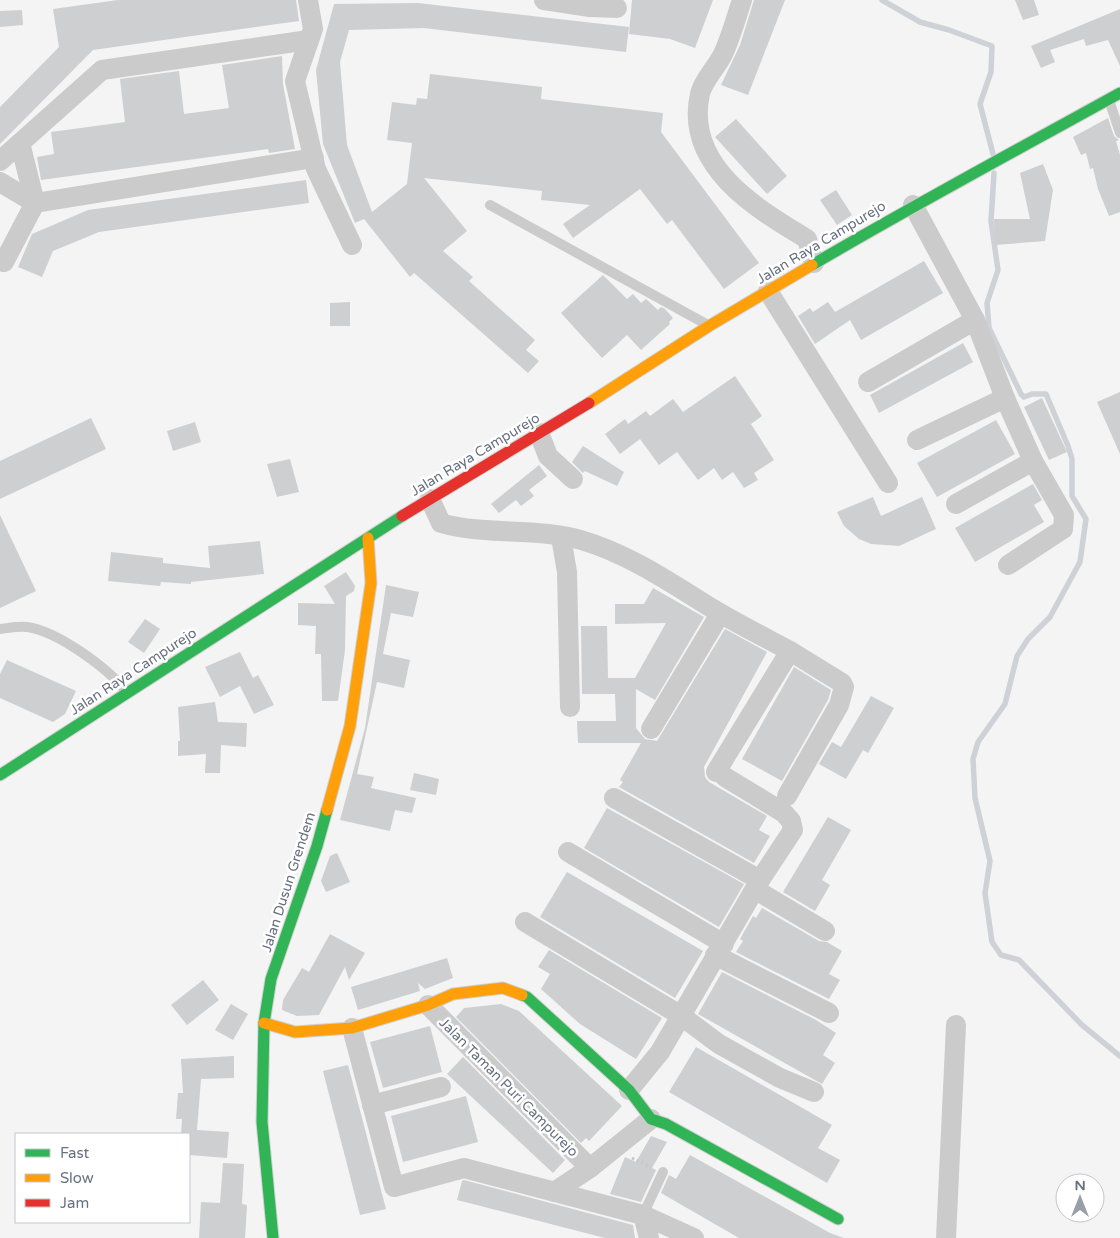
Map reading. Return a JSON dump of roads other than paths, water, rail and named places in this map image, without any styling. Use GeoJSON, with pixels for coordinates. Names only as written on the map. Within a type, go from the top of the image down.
{"type":"FeatureCollection","features":[{"type":"Feature","properties":{"kind":"street"},"geometry":{"type":"LineString","coordinates":[[308,0],[313,29],[295,81],[316,169],[352,245]]}},
{"type":"Feature","properties":{"kind":"street"},"geometry":{"type":"LineString","coordinates":[[544,0],[590,7],[617,8]]}},
{"type":"Feature","properties":{"kind":"street"},"geometry":{"type":"LineString","coordinates":[[742,0],[723,54],[700,92],[699,127],[707,155],[728,183],[764,213],[807,239],[814,264]]}},
{"type":"Feature","properties":{"kind":"street"},"geometry":{"type":"LineString","coordinates":[[0,161],[102,70],[309,40]]}},
{"type":"Feature","properties":{"kind":"street","name":"Jalan Raya Campurejo"},"geometry":{"type":"LineString","coordinates":[[0,775],[368,538],[710,326],[913,205],[975,174],[1120,93]]}},
{"type":"Feature","properties":{"kind":"street"},"geometry":{"type":"LineString","coordinates":[[0,260],[4,262],[35,203],[20,143]]}},
{"type":"Feature","properties":{"kind":"street"},"geometry":{"type":"LineString","coordinates":[[0,182],[35,203],[314,158]]}},
{"type":"Feature","properties":{"kind":"street"},"geometry":{"type":"LineString","coordinates":[[913,205],[975,320],[1004,398],[1033,461],[1064,515],[1065,525],[1063,529],[1008,565]]}},
{"type":"Feature","properties":{"kind":"street"},"geometry":{"type":"LineString","coordinates":[[768,291],[888,483]]}},
{"type":"Feature","properties":{"kind":"street"},"geometry":{"type":"LineString","coordinates":[[868,382],[975,320]]}},
{"type":"Feature","properties":{"kind":"street"},"geometry":{"type":"LineString","coordinates":[[917,440],[1004,398]]}},
{"type":"Feature","properties":{"kind":"street"},"geometry":{"type":"LineString","coordinates":[[539,433],[548,456],[573,479]]}},
{"type":"Feature","properties":{"kind":"street"},"geometry":{"type":"LineString","coordinates":[[956,504],[1033,461]]}},
{"type":"Feature","properties":{"kind":"street"},"geometry":{"type":"LineString","coordinates":[[430,499],[441,523],[446,525],[561,536],[582,540],[636,563],[720,614],[842,683],[844,687],[839,705],[787,796]]}},
{"type":"Feature","properties":{"kind":"street"},"geometry":{"type":"LineString","coordinates":[[561,536],[567,572],[570,707]]}},
{"type":"Feature","properties":{"kind":"street","name":"Jalan Dusun Grendem"},"geometry":{"type":"LineString","coordinates":[[273,1238],[262,1122],[264,1023],[271,979],[317,846],[350,726],[371,583],[368,538]]}},
{"type":"Feature","properties":{"kind":"street"},"geometry":{"type":"LineString","coordinates":[[651,729],[720,614]]}},
{"type":"Feature","properties":{"kind":"street"},"geometry":{"type":"LineString","coordinates":[[629,1090],[660,1052],[680,1015],[793,830],[791,821],[784,813],[720,775],[790,652]]}},
{"type":"Feature","properties":{"kind":"street"},"geometry":{"type":"LineString","coordinates":[[614,798],[758,885],[825,931]]}},
{"type":"Feature","properties":{"kind":"street"},"geometry":{"type":"LineString","coordinates":[[568,852],[720,950],[829,1013]]}},
{"type":"Feature","properties":{"kind":"street"},"geometry":{"type":"LineString","coordinates":[[525,922],[680,1015],[720,1044],[780,1078],[814,1092]]}},
{"type":"Feature","properties":{"kind":"street","name":"Jalan Taman Puri Campurejo"},"geometry":{"type":"LineString","coordinates":[[264,1023],[295,1032],[352,1028],[428,1005],[453,994],[492,988],[515,991],[527,997],[629,1090],[651,1119],[590,1168],[554,1192]]}},
{"type":"Feature","properties":{"kind":"street","name":"Jalan Taman Puri Campurejo"},"geometry":{"type":"LineString","coordinates":[[428,1005],[590,1168]]}},
{"type":"Feature","properties":{"kind":"street"},"geometry":{"type":"LineString","coordinates":[[946,1238],[956,1025]]}},
{"type":"Feature","properties":{"kind":"street"},"geometry":{"type":"LineString","coordinates":[[352,1028],[394,1187],[464,1168],[643,1215],[694,1238]]}},
{"type":"Feature","properties":{"kind":"street"},"geometry":{"type":"LineString","coordinates":[[372,1105],[442,1087]]}},
{"type":"Feature","properties":{"kind":"street"},"geometry":{"type":"LineString","coordinates":[[651,1119],[666,1124],[838,1219]]}},
{"type":"Feature","properties":{"kind":"street"},"geometry":{"type":"LineString","coordinates":[[643,1215],[649,1238]]}},
{"type":"Feature","properties":{"kind":"lane"},"geometry":{"type":"LineString","coordinates":[[1109,99],[1120,133]]}},
{"type":"Feature","properties":{"kind":"lane"},"geometry":{"type":"LineString","coordinates":[[490,205],[710,326]]}},
{"type":"Feature","properties":{"kind":"lane"},"geometry":{"type":"LineString","coordinates":[[0,629],[26,627],[42,631],[108,670],[127,693]]}},
{"type":"Feature","properties":{"kind":"lane"},"geometry":{"type":"LineString","coordinates":[[643,1215],[663,1172]]}},
{"type":"Feature","properties":{"kind":"waterway"},"geometry":{"type":"LineString","coordinates":[[882,0],[920,22],[949,30],[992,46],[991,72],[980,104],[993,154]]}},
{"type":"Feature","properties":{"kind":"waterway"},"geometry":{"type":"LineString","coordinates":[[994,173],[991,221],[998,270],[987,303],[989,328],[1021,394],[1024,397],[1032,394],[1046,394],[1072,459],[1072,496],[1086,519],[1080,562],[1050,617],[1028,639],[1017,656],[1005,704],[978,742],[973,759],[975,798],[990,861],[985,893],[992,942],[1001,955],[1019,960],[1082,1025],[1120,1056]]}}]}
